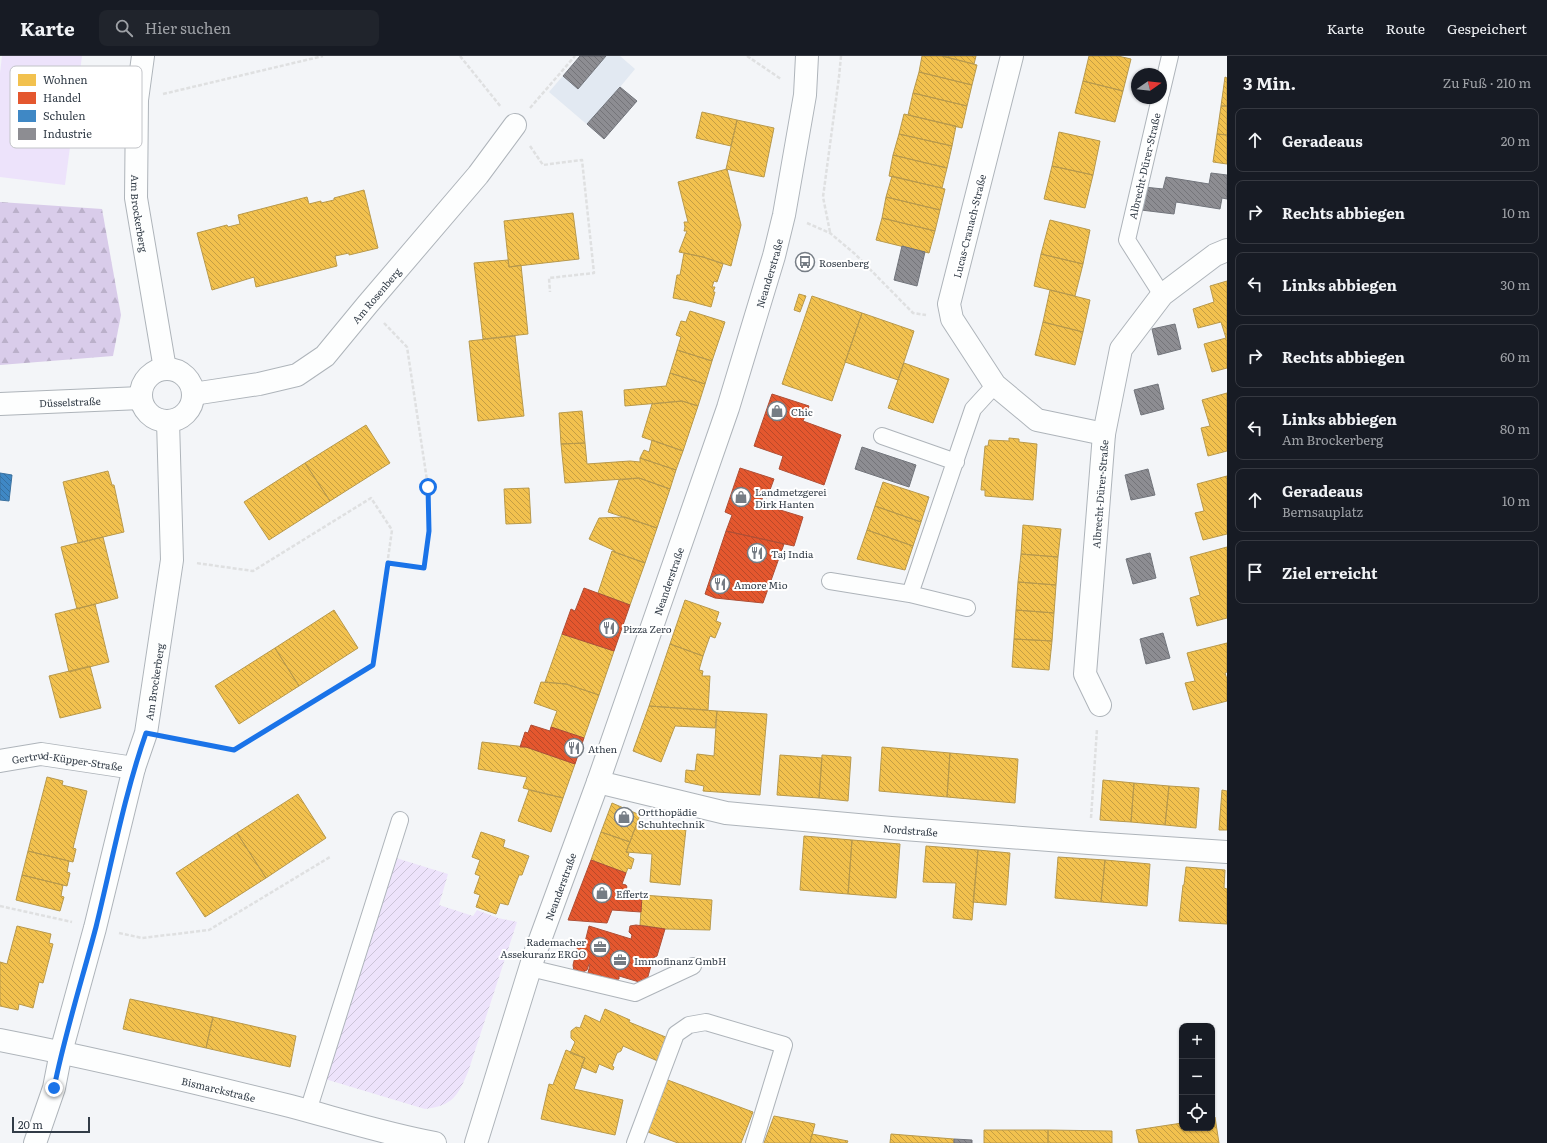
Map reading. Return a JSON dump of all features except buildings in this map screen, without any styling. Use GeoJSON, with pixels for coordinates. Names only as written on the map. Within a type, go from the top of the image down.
{"type":"FeatureCollection","features":[{"type":"Feature","properties":{"kind":"street","name":"Am Brockerberg"},"geometry":{"type":"LineString","coordinates":[[142,66],[143,56]]}},
{"type":"Feature","properties":{"kind":"street","name":"Neanderstraße"},"geometry":{"type":"LineString","coordinates":[[476,1143],[530,968],[598,782],[728,408],[774,256],[784,214],[805,95],[806,56]]}},
{"type":"Feature","properties":{"kind":"street","name":"Lucas-Cranach-Straße"},"geometry":{"type":"LineString","coordinates":[[1012,56],[949,304],[952,319],[995,385],[1037,420],[1104,434]]}},
{"type":"Feature","properties":{"kind":"street","name":"Am Rosenberg"},"geometry":{"type":"LineString","coordinates":[[193,394],[259,384],[297,375],[325,356],[478,175],[515,125]]}},
{"type":"Feature","properties":{"kind":"street","name":"Am Brockerberg"},"geometry":{"type":"LineString","coordinates":[[137,148],[136,198],[165,369]]}},
{"type":"Feature","properties":{"kind":"street","name":"Albrecht-Dürer-Straße"},"geometry":{"type":"LineString","coordinates":[[1100,705],[1085,674],[1104,434],[1121,349],[1162,295],[1215,255],[1227,250]]}},
{"type":"Feature","properties":{"kind":"street"},"geometry":{"type":"LineString","coordinates":[[165,369],[181,373],[191,386],[193,394],[189,410],[176,420],[168,421],[160,421],[153,418],[142,406],[140,398],[141,389],[144,382],[150,375],[165,369]]}},
{"type":"Feature","properties":{"kind":"street","name":"Düsselstraße"},"geometry":{"type":"LineString","coordinates":[[0,404],[140,398]]}},
{"type":"Feature","properties":{"kind":"street","name":"Am Brockerberg"},"geometry":{"type":"LineString","coordinates":[[35,1143],[54,1088],[61,1052],[95,928],[134,768],[146,733],[172,560],[168,421]]}},
{"type":"Feature","properties":{"kind":"street","name":"Gertrud-Küpper-Straße"},"geometry":{"type":"LineString","coordinates":[[0,761],[41,754],[134,768]]}},
{"type":"Feature","properties":{"kind":"street","name":"Nordstraße"},"geometry":{"type":"LineString","coordinates":[[598,782],[726,813],[891,828],[1227,852]]}},
{"type":"Feature","properties":{"kind":"street","name":"Bismarckstraße"},"geometry":{"type":"LineString","coordinates":[[0,1040],[145,1071],[308,1111],[408,1138],[435,1143]]}},
{"type":"Feature","properties":{"kind":"lane"},"geometry":{"type":"LineString","coordinates":[[1167,69],[1170,56]]}},
{"type":"Feature","properties":{"kind":"lane","name":"Albrecht-Dürer-Straße"},"geometry":{"type":"LineString","coordinates":[[1159,104],[1127,240],[1162,295]]}},
{"type":"Feature","properties":{"kind":"lane"},"geometry":{"type":"LineString","coordinates":[[910,594],[973,409],[995,385]]}},
{"type":"Feature","properties":{"kind":"lane"},"geometry":{"type":"LineString","coordinates":[[882,436],[956,462]]}},
{"type":"Feature","properties":{"kind":"lane"},"geometry":{"type":"LineString","coordinates":[[830,581],[910,594],[967,608]]}},
{"type":"Feature","properties":{"kind":"lane"},"geometry":{"type":"LineString","coordinates":[[308,1111],[400,820]]}},
{"type":"Feature","properties":{"kind":"lane"},"geometry":{"type":"LineString","coordinates":[[530,968],[635,993],[693,966]]}},
{"type":"Feature","properties":{"kind":"lane"},"geometry":{"type":"LineString","coordinates":[[635,1143],[676,1034],[689,1025],[706,1022],[784,1044],[754,1143]]}},
{"type":"Feature","properties":{"kind":"path"},"geometry":{"type":"LineString","coordinates":[[142,99],[323,56]]}},
{"type":"Feature","properties":{"kind":"path"},"geometry":{"type":"LineString","coordinates":[[515,125],[575,56]]}},
{"type":"Feature","properties":{"kind":"path"},"geometry":{"type":"LineString","coordinates":[[747,56],[772,73]]}},
{"type":"Feature","properties":{"kind":"path"},"geometry":{"type":"LineString","coordinates":[[840,56],[839,77],[824,197],[830,232],[856,254],[914,313],[952,319]]}},
{"type":"Feature","properties":{"kind":"path"},"geometry":{"type":"LineString","coordinates":[[543,164],[582,160],[594,273],[549,278],[550,292]]}},
{"type":"Feature","properties":{"kind":"path"},"geometry":{"type":"LineString","coordinates":[[367,305],[407,347],[428,487],[429,531],[424,568],[388,563]]}},
{"type":"Feature","properties":{"kind":"path"},"geometry":{"type":"LineString","coordinates":[[146,733],[234,750],[373,665],[392,530],[371,498],[253,571],[172,560]]}},
{"type":"Feature","properties":{"kind":"path"},"geometry":{"type":"LineString","coordinates":[[1089,843],[1100,705]]}},
{"type":"Feature","properties":{"kind":"path"},"geometry":{"type":"LineString","coordinates":[[0,906],[142,938],[209,930],[330,857]]}},
{"type":"Feature","properties":{"kind":"shaded area"},"geometry":{"type":"Polygon","coordinates":[[[2,56],[82,56],[81,66],[10,66],[10,148],[70,148],[65,185],[0,177],[0,73],[2,56]]]}},
{"type":"Feature","properties":{"kind":"shaded area"},"geometry":{"type":"Polygon","coordinates":[[[580,56],[620,56],[635,69],[620,87],[637,101],[604,139],[549,92],[580,56]]]}},
{"type":"Feature","properties":{"kind":"shaded area"},"geometry":{"type":"Polygon","coordinates":[[[396,858],[448,874],[439,905],[473,916],[477,910],[498,918],[517,922],[468,1072],[461,1087],[453,1098],[448,1102],[434,1108],[425,1109],[325,1079],[396,858]]]}},
{"type":"Feature","properties":{"kind":"green space"},"geometry":{"type":"Polygon","coordinates":[[[0,202],[102,209],[121,315],[113,356],[0,365],[0,202]]]}},
{"type":"Feature","properties":{"kind":"place","name":"Rosenberg"},"geometry":{"type":"Point","coordinates":[805,262]}},
{"type":"Feature","properties":{"kind":"place","name":"Chic"},"geometry":{"type":"Point","coordinates":[777,411]}},
{"type":"Feature","properties":{"kind":"place","name":"Landmetzgerei Dirk Hanten"},"geometry":{"type":"Point","coordinates":[741,497]}},
{"type":"Feature","properties":{"kind":"place","name":"Taj India"},"geometry":{"type":"Point","coordinates":[757,553]}},
{"type":"Feature","properties":{"kind":"place","name":"Amore Mio"},"geometry":{"type":"Point","coordinates":[720,584]}},
{"type":"Feature","properties":{"kind":"place","name":"Pizza Zero"},"geometry":{"type":"Point","coordinates":[609,628]}},
{"type":"Feature","properties":{"kind":"place","name":"Athen"},"geometry":{"type":"Point","coordinates":[574,748]}},
{"type":"Feature","properties":{"kind":"place","name":"Ortthopädie Schuhtechnik"},"geometry":{"type":"Point","coordinates":[624,817]}},
{"type":"Feature","properties":{"kind":"place","name":"Effertz"},"geometry":{"type":"Point","coordinates":[602,893]}},
{"type":"Feature","properties":{"kind":"place","name":"Rademacher Assekuranz ERGO"},"geometry":{"type":"Point","coordinates":[600,947]}},
{"type":"Feature","properties":{"kind":"place","name":"Immofinanz GmbH"},"geometry":{"type":"Point","coordinates":[620,960]}},
{"type":"Feature","properties":{"kind":"route"},"geometry":{"type":"LineString","coordinates":[[54,1088],[61,1052],[95,928],[134,768],[146,733],[234,750],[373,665],[388,563],[424,568],[429,531],[428,487]]}}]}
